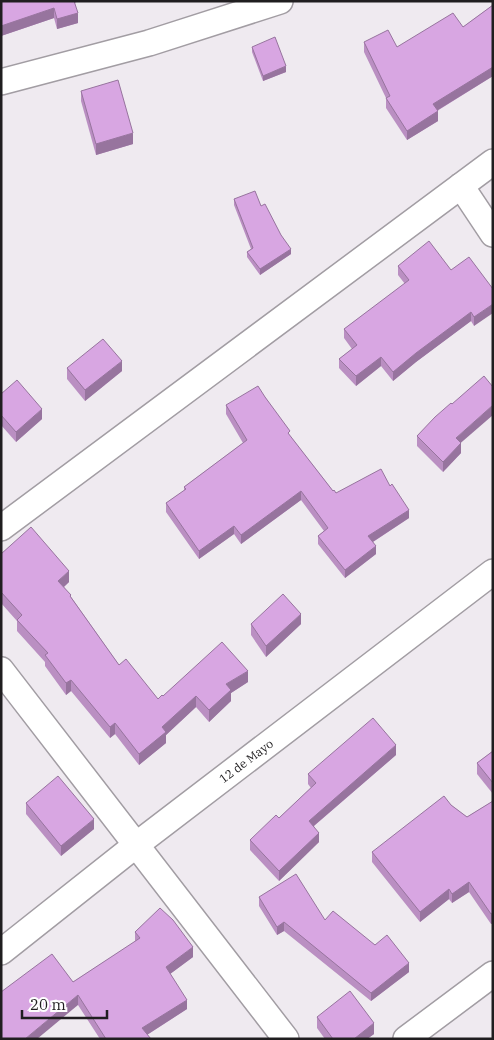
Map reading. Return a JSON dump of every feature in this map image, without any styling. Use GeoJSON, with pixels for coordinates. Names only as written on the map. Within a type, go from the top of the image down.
{"type":"FeatureCollection","features":[{"type":"Feature","properties":{"kind":"street"},"geometry":{"type":"LineString","coordinates":[[1,82],[149,43],[280,1]]}},
{"type":"Feature","properties":{"kind":"street"},"geometry":{"type":"LineString","coordinates":[[1,528],[493,162]]}},
{"type":"Feature","properties":{"kind":"street"},"geometry":{"type":"LineString","coordinates":[[461,186],[493,234]]}},
{"type":"Feature","properties":{"kind":"street","name":"12 de Mayo"},"geometry":{"type":"LineString","coordinates":[[1,952],[493,572]]}},
{"type":"Feature","properties":{"kind":"street"},"geometry":{"type":"LineString","coordinates":[[1,670],[286,1039]]}},
{"type":"Feature","properties":{"kind":"street"},"geometry":{"type":"LineString","coordinates":[[406,1039],[493,974]]}},
{"type":"Feature","properties":{"kind":"building"},"geometry":{"type":"Polygon","coordinates":[[[1,1],[74,1],[78,13],[57,19],[54,8],[1,26],[1,1]]]}},
{"type":"Feature","properties":{"kind":"building"},"geometry":{"type":"Polygon","coordinates":[[[493,5],[493,67],[433,104],[438,111],[407,131],[386,98],[390,96],[364,42],[388,30],[397,47],[453,13],[463,27],[493,5]]]}},
{"type":"Feature","properties":{"kind":"building"},"geometry":{"type":"Polygon","coordinates":[[[275,37],[286,66],[263,76],[252,47],[275,37]]]}},
{"type":"Feature","properties":{"kind":"building"},"geometry":{"type":"Polygon","coordinates":[[[118,80],[133,133],[96,144],[81,91],[118,80]]]}},
{"type":"Feature","properties":{"kind":"building"},"geometry":{"type":"Polygon","coordinates":[[[255,191],[261,206],[265,204],[281,235],[291,249],[260,269],[247,252],[253,248],[234,199],[255,191]]]}},
{"type":"Feature","properties":{"kind":"building"},"geometry":{"type":"Polygon","coordinates":[[[429,241],[451,270],[469,257],[493,289],[493,304],[474,317],[471,312],[393,372],[381,357],[356,376],[339,359],[357,345],[344,329],[409,280],[398,266],[429,241]]]}},
{"type":"Feature","properties":{"kind":"building"},"geometry":{"type":"Polygon","coordinates":[[[103,339],[122,361],[85,390],[67,368],[103,339]]]}},
{"type":"Feature","properties":{"kind":"building"},"geometry":{"type":"Polygon","coordinates":[[[484,376],[493,387],[493,405],[456,438],[461,443],[443,462],[417,436],[435,417],[484,376]]]}},
{"type":"Feature","properties":{"kind":"building"},"geometry":{"type":"Polygon","coordinates":[[[17,380],[42,409],[16,432],[1,415],[1,394],[17,380]]]}},
{"type":"Feature","properties":{"kind":"building"},"geometry":{"type":"Polygon","coordinates":[[[258,386],[290,431],[288,433],[333,491],[336,493],[381,469],[390,486],[392,484],[409,510],[368,536],[376,546],[345,570],[318,536],[328,528],[301,491],[241,535],[234,526],[199,551],[166,503],[186,489],[184,487],[247,440],[226,405],[258,386]]]}},
{"type":"Feature","properties":{"kind":"building"},"geometry":{"type":"Polygon","coordinates":[[[31,527],[69,571],[58,581],[71,595],[119,665],[126,659],[158,699],[222,642],[248,671],[226,684],[231,690],[209,710],[196,696],[162,727],[166,732],[139,754],[115,723],[110,727],[71,680],[66,683],[45,655],[48,653],[17,620],[22,615],[1,592],[1,554],[31,527]]]}},
{"type":"Feature","properties":{"kind":"building"},"geometry":{"type":"Polygon","coordinates":[[[283,594],[301,614],[266,646],[251,624],[283,594]]]}},
{"type":"Feature","properties":{"kind":"building"},"geometry":{"type":"Polygon","coordinates":[[[373,718],[396,745],[309,821],[319,833],[279,871],[250,840],[276,815],[279,818],[316,783],[308,774],[373,718]]]}},
{"type":"Feature","properties":{"kind":"building"},"geometry":{"type":"Polygon","coordinates":[[[493,751],[493,783],[477,763],[493,751]]]}},
{"type":"Feature","properties":{"kind":"building"},"geometry":{"type":"Polygon","coordinates":[[[58,776],[94,819],[61,846],[26,803],[58,776]]]}},
{"type":"Feature","properties":{"kind":"building"},"geometry":{"type":"Polygon","coordinates":[[[444,796],[451,805],[467,817],[493,801],[493,913],[491,914],[469,882],[452,894],[449,889],[420,912],[372,852],[444,796]]]}},
{"type":"Feature","properties":{"kind":"building"},"geometry":{"type":"Polygon","coordinates":[[[296,874],[325,920],[333,911],[375,945],[387,935],[409,963],[371,993],[284,922],[277,927],[259,897],[296,874]]]}},
{"type":"Feature","properties":{"kind":"building"},"geometry":{"type":"Polygon","coordinates":[[[160,908],[173,920],[193,947],[166,967],[187,1000],[142,1028],[151,1039],[106,1039],[78,995],[25,1039],[1,1039],[1,992],[52,954],[73,982],[140,938],[135,932],[160,908]]]}},
{"type":"Feature","properties":{"kind":"building"},"geometry":{"type":"Polygon","coordinates":[[[350,991],[374,1023],[354,1039],[333,1039],[317,1017],[350,991]]]}}]}
